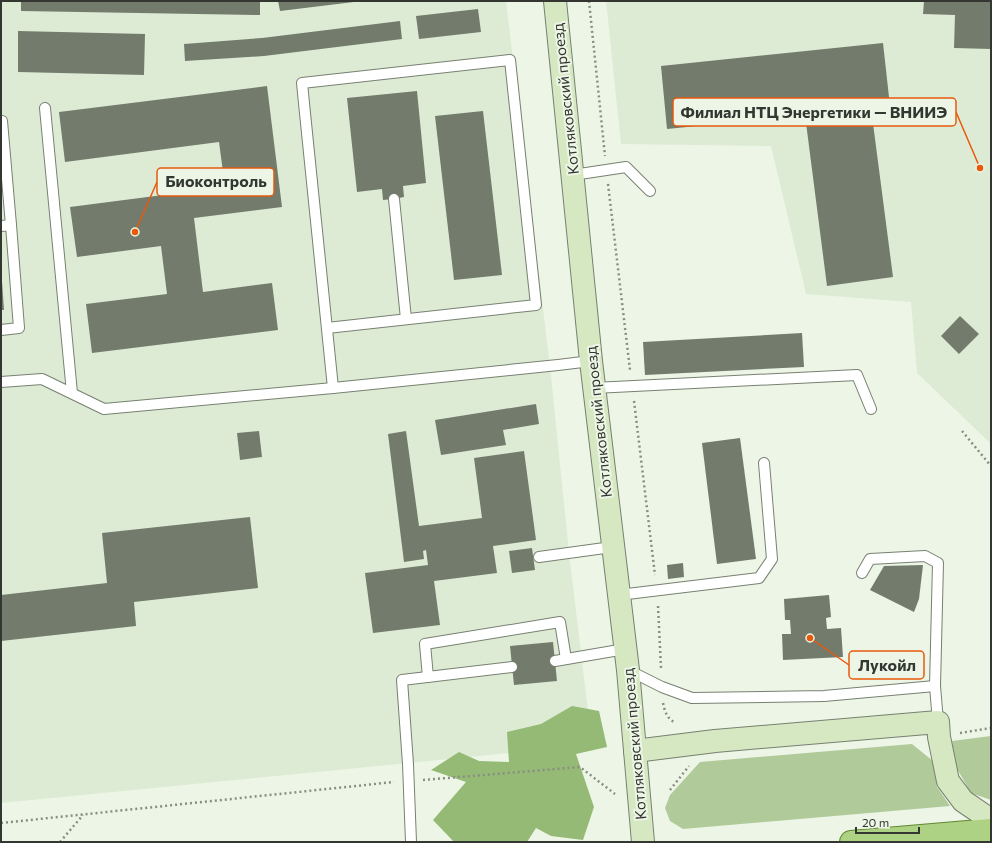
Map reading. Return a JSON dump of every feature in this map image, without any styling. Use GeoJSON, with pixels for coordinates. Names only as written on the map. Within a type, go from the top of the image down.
{"type":"FeatureCollection","features":[{"type":"Feature","properties":{"kind":"main road","name":"Котляковский проезд"},"geometry":{"type":"LineString","coordinates":[[555,1],[591,361],[612,547],[628,670],[643,842]]}},
{"type":"Feature","properties":{"kind":"main road"},"geometry":{"type":"LineString","coordinates":[[635,751],[715,741],[938,722],[939,737],[948,781],[963,801],[991,820]]}},
{"type":"Feature","properties":{"kind":"main road"},"geometry":{"type":"LineString","coordinates":[[851,842],[991,830]]}},
{"type":"Feature","properties":{"kind":"lane"},"geometry":{"type":"LineString","coordinates":[[327,328],[536,305],[510,60],[302,83],[333,388]]}},
{"type":"Feature","properties":{"kind":"lane"},"geometry":{"type":"LineString","coordinates":[[44,108],[72,393]]}},
{"type":"Feature","properties":{"kind":"lane"},"geometry":{"type":"LineString","coordinates":[[1,121],[6,226],[19,328],[1,330]]}},
{"type":"Feature","properties":{"kind":"lane"},"geometry":{"type":"LineString","coordinates":[[573,175],[626,167],[650,191]]}},
{"type":"Feature","properties":{"kind":"lane"},"geometry":{"type":"LineString","coordinates":[[394,199],[406,319]]}},
{"type":"Feature","properties":{"kind":"lane"},"geometry":{"type":"LineString","coordinates":[[1,382],[42,379],[104,409],[333,388],[591,361]]}},
{"type":"Feature","properties":{"kind":"lane"},"geometry":{"type":"LineString","coordinates":[[594,388],[857,375],[871,408]]}},
{"type":"Feature","properties":{"kind":"lane"},"geometry":{"type":"LineString","coordinates":[[619,595],[759,578],[772,559],[764,463]]}},
{"type":"Feature","properties":{"kind":"lane"},"geometry":{"type":"LineString","coordinates":[[540,557],[612,547]]}},
{"type":"Feature","properties":{"kind":"lane"},"geometry":{"type":"LineString","coordinates":[[862,573],[870,559],[925,556],[938,564],[935,686],[938,722]]}},
{"type":"Feature","properties":{"kind":"lane"},"geometry":{"type":"LineString","coordinates":[[428,677],[425,644],[560,622],[566,659]]}},
{"type":"Feature","properties":{"kind":"lane"},"geometry":{"type":"LineString","coordinates":[[555,661],[625,649]]}},
{"type":"Feature","properties":{"kind":"lane"},"geometry":{"type":"LineString","coordinates":[[411,842],[402,680],[512,667]]}},
{"type":"Feature","properties":{"kind":"lane"},"geometry":{"type":"LineString","coordinates":[[628,670],[662,687],[692,698],[824,696],[935,686]]}},
{"type":"Feature","properties":{"kind":"path"},"geometry":{"type":"LineString","coordinates":[[962,431],[991,466]]}},
{"type":"Feature","properties":{"kind":"path"},"geometry":{"type":"LineString","coordinates":[[1,823],[408,781],[580,767],[615,794]]}},
{"type":"Feature","properties":{"kind":"path"},"geometry":{"type":"LineString","coordinates":[[60,842],[84,814]]}},
{"type":"Feature","properties":{"kind":"shaded area"},"geometry":{"type":"Polygon","coordinates":[[[1,1],[506,1],[550,366],[569,552],[592,745],[1,803],[1,1]]]}},
{"type":"Feature","properties":{"kind":"shaded area"},"geometry":{"type":"Polygon","coordinates":[[[606,1],[991,1],[991,444],[917,373],[911,302],[806,294],[771,146],[621,144],[606,1]]]}},
{"type":"Feature","properties":{"kind":"green space"},"geometry":{"type":"Polygon","coordinates":[[[572,706],[599,711],[607,747],[576,754],[594,807],[583,840],[551,836],[536,828],[527,842],[454,842],[433,820],[466,782],[431,770],[459,752],[479,761],[509,762],[507,732],[541,724],[572,706]]]}},
{"type":"Feature","properties":{"kind":"green space"},"geometry":{"type":"Polygon","coordinates":[[[991,736],[991,800],[971,793],[956,767],[952,741],[991,736]]]}},
{"type":"Feature","properties":{"kind":"green space"},"geometry":{"type":"Polygon","coordinates":[[[912,744],[933,761],[937,787],[950,806],[683,829],[670,821],[665,808],[670,795],[700,762],[912,744]]]}},
{"type":"Feature","properties":{"kind":"building"},"geometry":{"type":"Polygon","coordinates":[[[21,1],[260,1],[260,15],[21,11],[21,1]]]}},
{"type":"Feature","properties":{"kind":"building"},"geometry":{"type":"Polygon","coordinates":[[[278,1],[354,1],[354,2],[280,11],[278,1]]]}},
{"type":"Feature","properties":{"kind":"building"},"geometry":{"type":"Polygon","coordinates":[[[924,1],[991,1],[991,49],[954,48],[955,15],[923,14],[924,1]]]}},
{"type":"Feature","properties":{"kind":"building"},"geometry":{"type":"Polygon","coordinates":[[[478,9],[481,32],[419,39],[416,16],[478,9]]]}},
{"type":"Feature","properties":{"kind":"building"},"geometry":{"type":"Polygon","coordinates":[[[400,21],[402,39],[264,56],[185,61],[184,44],[262,38],[400,21]]]}},
{"type":"Feature","properties":{"kind":"building"},"geometry":{"type":"Polygon","coordinates":[[[18,31],[145,34],[144,75],[18,72],[18,31]]]}},
{"type":"Feature","properties":{"kind":"building"},"geometry":{"type":"Polygon","coordinates":[[[883,43],[890,106],[871,108],[893,277],[827,286],[805,115],[667,129],[661,66],[883,43]]]}},
{"type":"Feature","properties":{"kind":"building"},"geometry":{"type":"Polygon","coordinates":[[[267,86],[282,207],[194,218],[203,292],[272,283],[278,330],[92,353],[86,304],[167,294],[161,246],[77,257],[70,207],[225,187],[219,142],[65,162],[59,112],[267,86]]]}},
{"type":"Feature","properties":{"kind":"building"},"geometry":{"type":"Polygon","coordinates":[[[417,91],[426,183],[403,186],[404,197],[394,199],[383,200],[382,189],[357,192],[347,98],[417,91]]]}},
{"type":"Feature","properties":{"kind":"building"},"geometry":{"type":"Polygon","coordinates":[[[483,111],[502,275],[454,280],[435,116],[483,111]]]}},
{"type":"Feature","properties":{"kind":"building"},"geometry":{"type":"Polygon","coordinates":[[[2,281],[4,310],[1,310],[2,281]]]}},
{"type":"Feature","properties":{"kind":"building"},"geometry":{"type":"Polygon","coordinates":[[[960,316],[979,334],[959,354],[941,336],[960,316]]]}},
{"type":"Feature","properties":{"kind":"building"},"geometry":{"type":"Polygon","coordinates":[[[802,333],[804,367],[645,375],[643,342],[802,333]]]}},
{"type":"Feature","properties":{"kind":"building"},"geometry":{"type":"Polygon","coordinates":[[[536,404],[539,424],[503,430],[506,445],[441,455],[435,420],[536,404]]]}},
{"type":"Feature","properties":{"kind":"building"},"geometry":{"type":"Polygon","coordinates":[[[259,431],[262,457],[240,460],[237,433],[259,431]]]}},
{"type":"Feature","properties":{"kind":"building"},"geometry":{"type":"Polygon","coordinates":[[[406,431],[419,526],[482,518],[474,458],[524,451],[536,540],[493,546],[497,573],[434,581],[440,625],[373,633],[365,573],[428,565],[426,550],[423,551],[424,559],[404,562],[388,434],[406,431]]]}},
{"type":"Feature","properties":{"kind":"building"},"geometry":{"type":"Polygon","coordinates":[[[740,438],[756,559],[717,564],[702,443],[740,438]]]}},
{"type":"Feature","properties":{"kind":"building"},"geometry":{"type":"Polygon","coordinates":[[[250,517],[258,588],[134,602],[136,626],[1,641],[1,595],[107,583],[102,533],[250,517]]]}},
{"type":"Feature","properties":{"kind":"building"},"geometry":{"type":"Polygon","coordinates":[[[532,548],[535,570],[512,573],[509,551],[532,548]]]}},
{"type":"Feature","properties":{"kind":"building"},"geometry":{"type":"Polygon","coordinates":[[[683,563],[684,577],[668,579],[667,565],[683,563]]]}},
{"type":"Feature","properties":{"kind":"building"},"geometry":{"type":"Polygon","coordinates":[[[923,565],[919,599],[914,612],[870,590],[884,566],[923,565]]]}},
{"type":"Feature","properties":{"kind":"building"},"geometry":{"type":"Polygon","coordinates":[[[829,595],[831,617],[826,618],[827,629],[841,628],[843,657],[783,660],[782,634],[791,634],[790,620],[785,620],[784,599],[829,595]]]}},
{"type":"Feature","properties":{"kind":"building"},"geometry":{"type":"Polygon","coordinates":[[[553,642],[557,681],[514,685],[510,646],[553,642]]]}},
{"type":"Feature","properties":{"kind":"place","name":"Филиал НТЦ Энергетики — ВНИИЭ"},"geometry":{"type":"Point","coordinates":[980,168]}},
{"type":"Feature","properties":{"kind":"place","name":"Биоконтроль"},"geometry":{"type":"Point","coordinates":[135,232]}},
{"type":"Feature","properties":{"kind":"place","name":"Лукойл"},"geometry":{"type":"Point","coordinates":[810,638]}}]}
